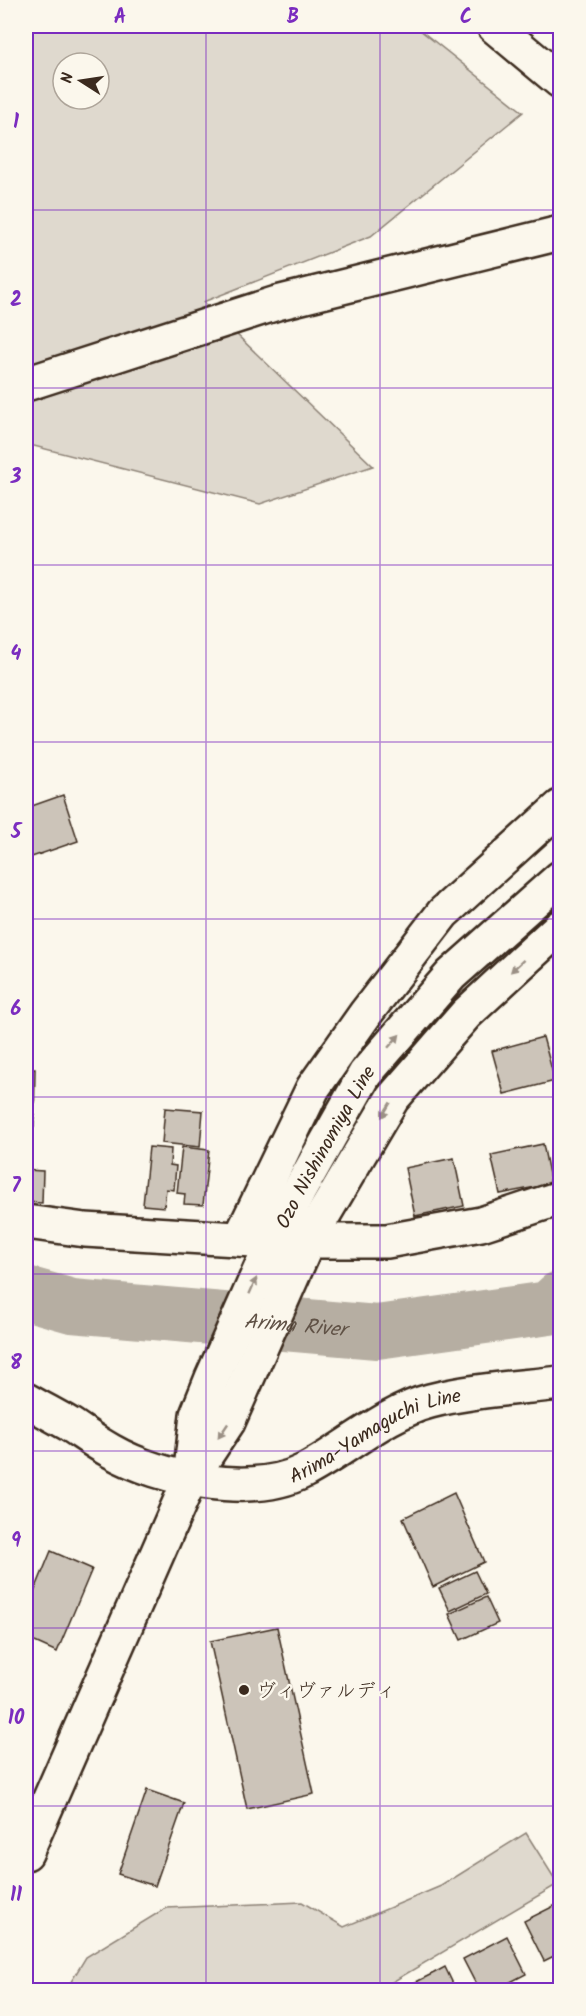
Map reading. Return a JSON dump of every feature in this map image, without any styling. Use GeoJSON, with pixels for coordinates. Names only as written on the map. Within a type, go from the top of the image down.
{"type":"FeatureCollection","features":[{"type":"Feature","properties":{"kind":"main road"},"geometry":{"type":"LineString","coordinates":[[494,26],[561,81]]}},
{"type":"Feature","properties":{"kind":"main road"},"geometry":{"type":"LineString","coordinates":[[26,384],[277,303],[561,233]]}},
{"type":"Feature","properties":{"kind":"main road"},"geometry":{"type":"LineString","coordinates":[[26,1222],[86,1230],[254,1244],[313,1088],[366,1013],[443,913],[561,807]]}},
{"type":"Feature","properties":{"kind":"main road","name":"Ozo Nishinomiya Line"},"geometry":{"type":"LineString","coordinates":[[190,1479],[197,1415],[212,1378],[254,1244],[299,1191],[365,1074],[451,975],[561,878]]}},
{"type":"Feature","properties":{"kind":"main road"},"geometry":{"type":"LineString","coordinates":[[525,908],[559,931]]}},
{"type":"Feature","properties":{"kind":"main road","name":"Ozo Nishinomiya Line"},"geometry":{"type":"LineString","coordinates":[[190,1479],[228,1422],[304,1247],[392,1099],[466,1014],[559,931]]}},
{"type":"Feature","properties":{"kind":"main road"},"geometry":{"type":"LineString","coordinates":[[304,1247],[387,1241],[481,1224],[561,1198]]}},
{"type":"Feature","properties":{"kind":"main road","name":"Arima-Yamaguchi Line"},"geometry":{"type":"LineString","coordinates":[[190,1479],[224,1484],[255,1484],[282,1480],[303,1472],[391,1418],[429,1401],[481,1392],[561,1383]]}},
{"type":"Feature","properties":{"kind":"main road"},"geometry":{"type":"LineString","coordinates":[[26,1400],[112,1452],[153,1469],[190,1479],[26,1853]]}},
{"type":"Feature","properties":{"kind":"shaded area"},"geometry":{"type":"Polygon","coordinates":[[[26,26],[415,26],[523,112],[371,236],[203,302],[373,466],[260,504],[26,444],[26,26]]]}},
{"type":"Feature","properties":{"kind":"shaded area"},"geometry":{"type":"Polygon","coordinates":[[[526,1833],[558,1884],[382,1988],[383,1990],[66,1990],[86,1957],[166,1908],[302,1902],[344,1927],[441,1886],[526,1833]]]}},
{"type":"Feature","properties":{"kind":"building"},"geometry":{"type":"Polygon","coordinates":[[[63,795],[78,841],[26,859],[26,808],[63,795]]]}},
{"type":"Feature","properties":{"kind":"building"},"geometry":{"type":"Polygon","coordinates":[[[543,1037],[555,1081],[504,1094],[492,1051],[543,1037]]]}},
{"type":"Feature","properties":{"kind":"building"},"geometry":{"type":"Polygon","coordinates":[[[26,1054],[31,1054],[30,1069],[35,1069],[34,1127],[26,1126],[26,1054]]]}},
{"type":"Feature","properties":{"kind":"building"},"geometry":{"type":"Polygon","coordinates":[[[165,1108],[203,1111],[200,1147],[162,1143],[165,1108]]]}},
{"type":"Feature","properties":{"kind":"building"},"geometry":{"type":"Polygon","coordinates":[[[543,1144],[551,1184],[500,1194],[491,1155],[543,1144]]]}},
{"type":"Feature","properties":{"kind":"building"},"geometry":{"type":"Polygon","coordinates":[[[149,1147],[171,1149],[170,1165],[176,1166],[174,1190],[166,1189],[164,1207],[143,1205],[149,1147]]]}},
{"type":"Feature","properties":{"kind":"building"},"geometry":{"type":"Polygon","coordinates":[[[182,1147],[209,1150],[203,1205],[184,1204],[185,1194],[177,1193],[182,1147]]]}},
{"type":"Feature","properties":{"kind":"building"},"geometry":{"type":"Polygon","coordinates":[[[454,1158],[464,1206],[415,1216],[405,1168],[454,1158]]]}},
{"type":"Feature","properties":{"kind":"building"},"geometry":{"type":"Polygon","coordinates":[[[26,1170],[43,1171],[42,1203],[26,1202],[26,1170]]]}},
{"type":"Feature","properties":{"kind":"building"},"geometry":{"type":"Polygon","coordinates":[[[454,1493],[484,1562],[433,1587],[403,1518],[454,1493]]]}},
{"type":"Feature","properties":{"kind":"building"},"geometry":{"type":"Polygon","coordinates":[[[51,1551],[92,1569],[57,1652],[26,1638],[26,1612],[51,1551]]]}},
{"type":"Feature","properties":{"kind":"building"},"geometry":{"type":"Polygon","coordinates":[[[475,1571],[486,1594],[450,1611],[439,1588],[475,1571]]]}},
{"type":"Feature","properties":{"kind":"building"},"geometry":{"type":"Polygon","coordinates":[[[486,1597],[498,1623],[461,1640],[449,1614],[486,1597]]]}},
{"type":"Feature","properties":{"kind":"building"},"geometry":{"type":"Polygon","coordinates":[[[277,1627],[314,1794],[247,1809],[210,1641],[277,1627]]]}},
{"type":"Feature","properties":{"kind":"building"},"geometry":{"type":"Polygon","coordinates":[[[147,1790],[184,1803],[155,1886],[118,1874],[147,1790]]]}},
{"type":"Feature","properties":{"kind":"building"},"geometry":{"type":"Polygon","coordinates":[[[560,1903],[560,1953],[544,1961],[524,1921],[560,1903]]]}},
{"type":"Feature","properties":{"kind":"building"},"geometry":{"type":"Polygon","coordinates":[[[507,1936],[526,1974],[495,1990],[479,1990],[463,1959],[507,1936]]]}},
{"type":"Feature","properties":{"kind":"building"},"geometry":{"type":"Polygon","coordinates":[[[445,1967],[456,1990],[400,1990],[434,1973],[445,1967]]]}},
{"type":"Feature","properties":{"kind":"waterway","name":"Arima River"},"geometry":{"type":"LineString","coordinates":[[26,1293],[72,1306],[377,1332],[549,1308],[560,1298]]}},
{"type":"Feature","properties":{"kind":"place","name":"ヴィヴァルディ"},"geometry":{"type":"Point","coordinates":[244,1690]}}]}
